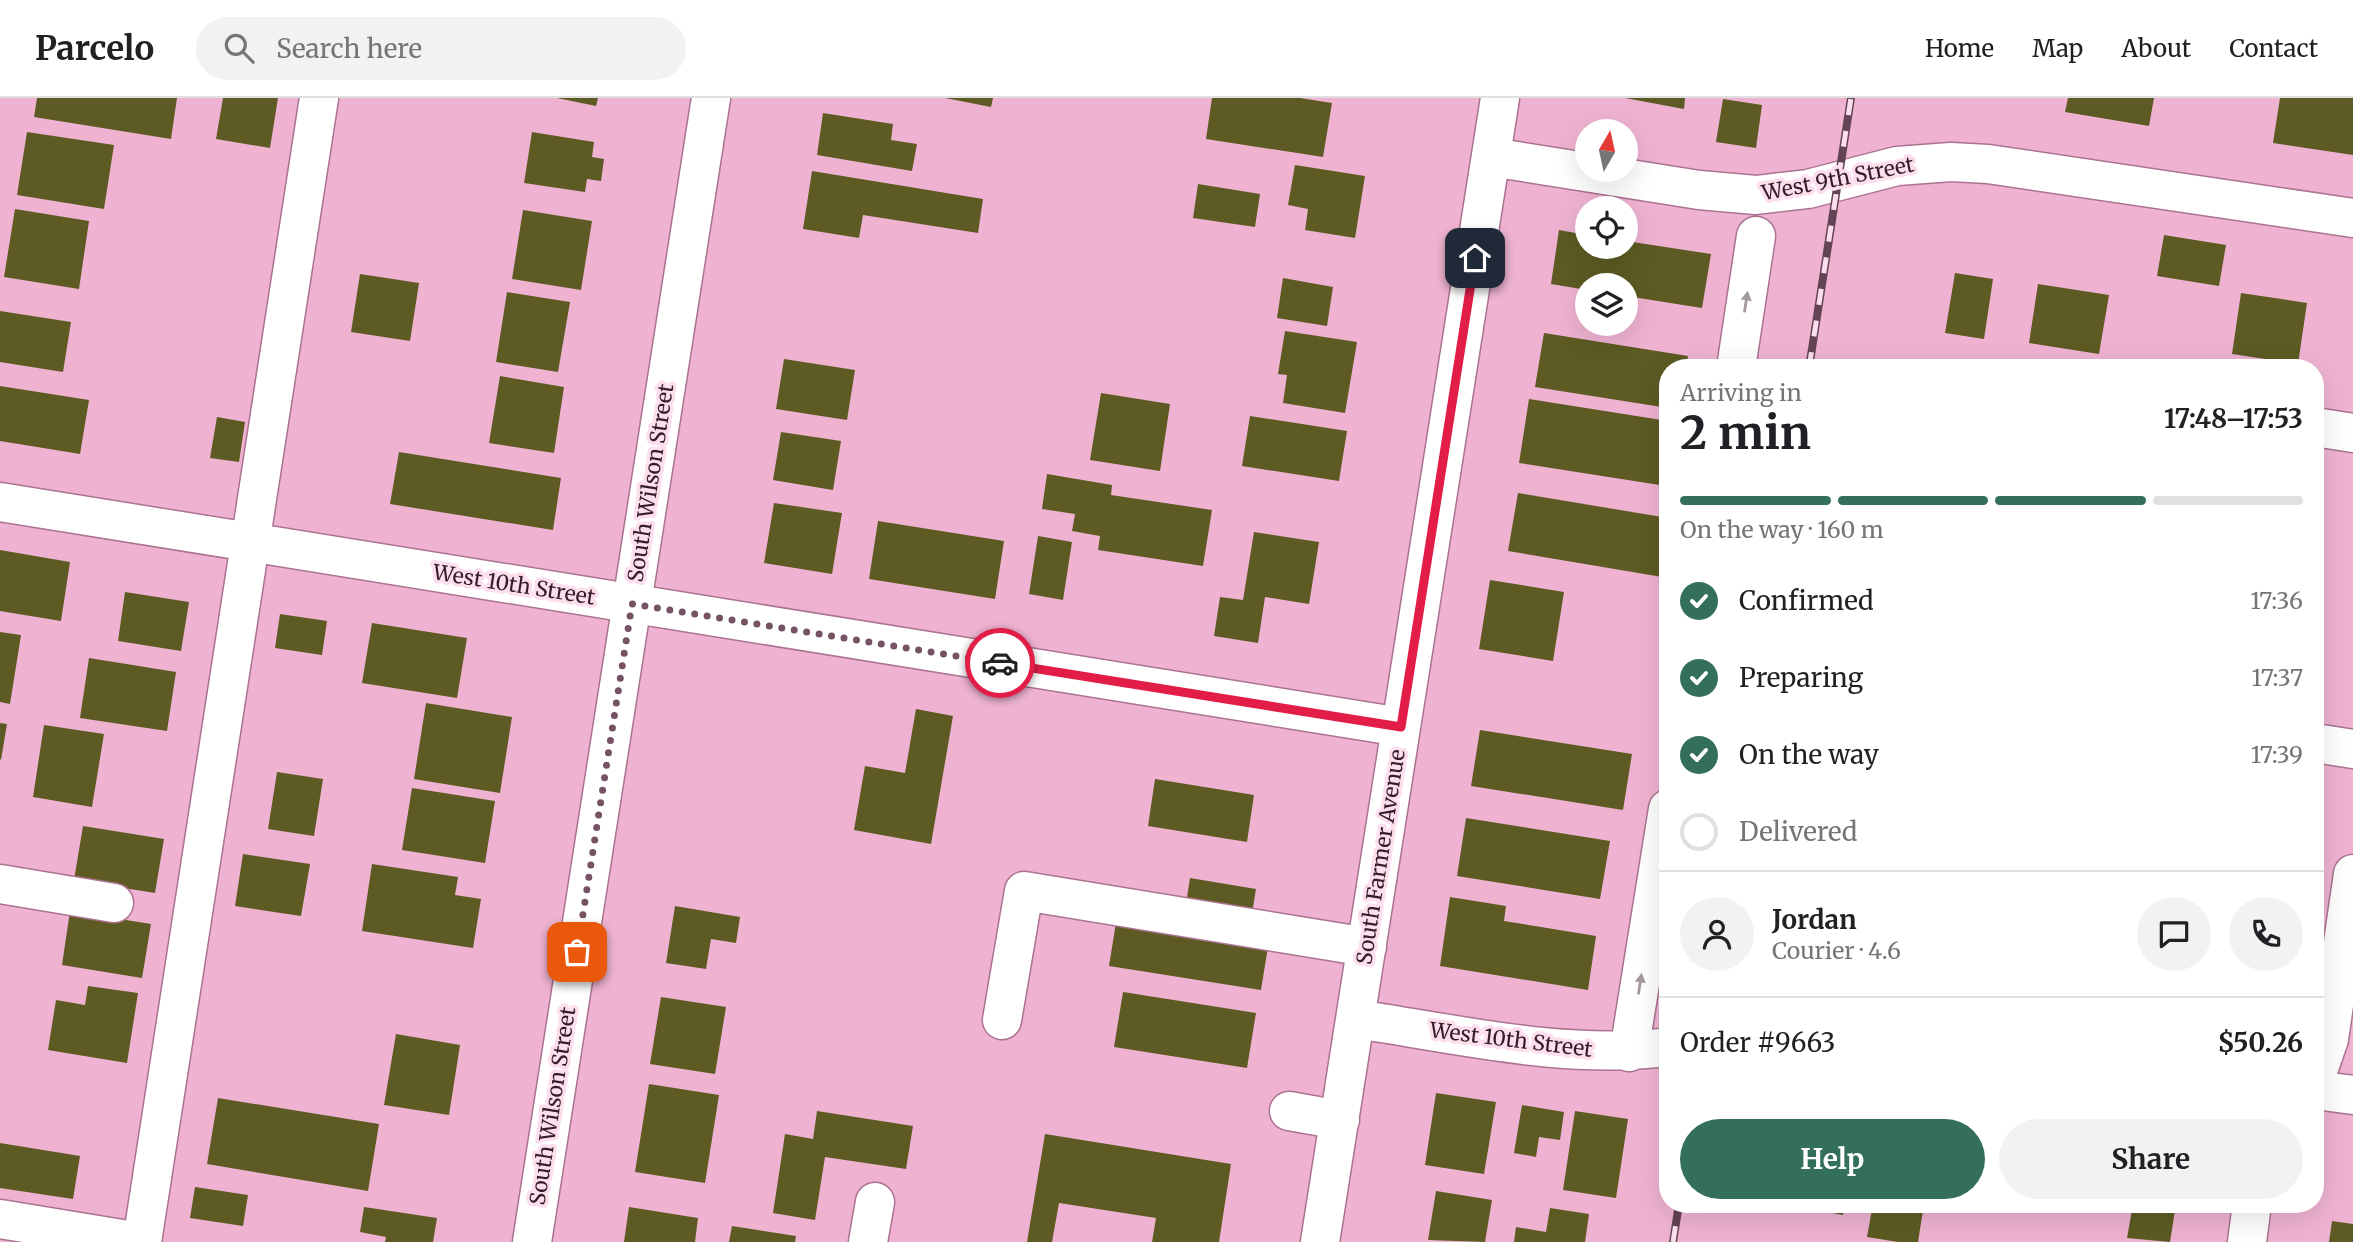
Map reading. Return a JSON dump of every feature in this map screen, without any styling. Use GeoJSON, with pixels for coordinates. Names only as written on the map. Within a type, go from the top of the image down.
{"type":"FeatureCollection","features":[{"type":"Feature","properties":{"kind":"street"},"geometry":{"type":"LineString","coordinates":[[0,1219],[141,1242],[319,98]]}},
{"type":"Feature","properties":{"kind":"street","name":"South Wilson Street"},"geometry":{"type":"LineString","coordinates":[[532,1242],[711,98]]}},
{"type":"Feature","properties":{"kind":"street","name":"South Farmer Avenue"},"geometry":{"type":"LineString","coordinates":[[1320,1242],[1500,98]]}},
{"type":"Feature","properties":{"kind":"street","name":"West 9th Street"},"geometry":{"type":"LineString","coordinates":[[1491,157],[1699,190],[1756,195],[1808,189],[1897,166],[1951,162],[1988,164],[2353,218]]}},
{"type":"Feature","properties":{"kind":"street"},"geometry":{"type":"LineString","coordinates":[[1737,359],[1756,236]]}},
{"type":"Feature","properties":{"kind":"street"},"geometry":{"type":"LineString","coordinates":[[2324,428],[2353,433]]}},
{"type":"Feature","properties":{"kind":"street","name":"West 10th Street"},"geometry":{"type":"LineString","coordinates":[[0,502],[1401,727]]}},
{"type":"Feature","properties":{"kind":"street"},"geometry":{"type":"LineString","coordinates":[[2324,744],[2353,748]]}},
{"type":"Feature","properties":{"kind":"street"},"geometry":{"type":"LineString","coordinates":[[1629,1052],[1659,865]]}},
{"type":"Feature","properties":{"kind":"street"},"geometry":{"type":"LineString","coordinates":[[2324,1053],[2329,1039],[2353,874]]}},
{"type":"Feature","properties":{"kind":"street"},"geometry":{"type":"LineString","coordinates":[[0,884],[114,903]]}},
{"type":"Feature","properties":{"kind":"street"},"geometry":{"type":"LineString","coordinates":[[1002,1020],[1024,891],[1367,947]]}},
{"type":"Feature","properties":{"kind":"street","name":"West 10th Street"},"geometry":{"type":"LineString","coordinates":[[1356,1019],[1538,1046],[1629,1052],[1659,1048]]}},
{"type":"Feature","properties":{"kind":"street"},"geometry":{"type":"LineString","coordinates":[[2324,1091],[2353,1095]]}},
{"type":"Feature","properties":{"kind":"street"},"geometry":{"type":"LineString","coordinates":[[1289,1111],[1340,1119]]}},
{"type":"Feature","properties":{"kind":"street"},"geometry":{"type":"LineString","coordinates":[[868,1242],[875,1202]]}},
{"type":"Feature","properties":{"kind":"street"},"geometry":{"type":"LineString","coordinates":[[2246,1242],[2251,1213]]}},
{"type":"Feature","properties":{"kind":"building"},"geometry":{"type":"Polygon","coordinates":[[[37,98],[177,98],[171,139],[34,117],[37,98]]]}},
{"type":"Feature","properties":{"kind":"building"},"geometry":{"type":"Polygon","coordinates":[[[223,98],[278,98],[270,148],[216,139],[223,98]]]}},
{"type":"Feature","properties":{"kind":"building"},"geometry":{"type":"Polygon","coordinates":[[[557,98],[598,98],[596,106],[557,98]]]}},
{"type":"Feature","properties":{"kind":"building"},"geometry":{"type":"Polygon","coordinates":[[[945,98],[993,98],[991,107],[945,98]]]}},
{"type":"Feature","properties":{"kind":"building"},"geometry":{"type":"Polygon","coordinates":[[[1212,98],[1300,98],[1332,103],[1323,157],[1206,139],[1212,98]]]}},
{"type":"Feature","properties":{"kind":"building"},"geometry":{"type":"Polygon","coordinates":[[[1625,98],[1685,98],[1684,109],[1625,98]]]}},
{"type":"Feature","properties":{"kind":"building"},"geometry":{"type":"Polygon","coordinates":[[[2068,98],[2154,98],[2149,126],[2065,112],[2068,98]]]}},
{"type":"Feature","properties":{"kind":"building"},"geometry":{"type":"Polygon","coordinates":[[[2280,98],[2353,98],[2353,155],[2273,143],[2280,98]]]}},
{"type":"Feature","properties":{"kind":"building"},"geometry":{"type":"Polygon","coordinates":[[[1723,99],[1762,105],[1756,148],[1716,142],[1723,99]]]}},
{"type":"Feature","properties":{"kind":"building"},"geometry":{"type":"Polygon","coordinates":[[[823,113],[893,124],[891,140],[917,144],[912,171],[817,155],[823,113]]]}},
{"type":"Feature","properties":{"kind":"building"},"geometry":{"type":"Polygon","coordinates":[[[27,132],[114,145],[104,209],[17,195],[27,132]]]}},
{"type":"Feature","properties":{"kind":"building"},"geometry":{"type":"Polygon","coordinates":[[[532,132],[594,142],[592,157],[604,159],[601,181],[587,179],[585,192],[524,183],[532,132]]]}},
{"type":"Feature","properties":{"kind":"building"},"geometry":{"type":"Polygon","coordinates":[[[1295,165],[1365,176],[1355,238],[1305,230],[1308,209],[1288,205],[1295,165]]]}},
{"type":"Feature","properties":{"kind":"building"},"geometry":{"type":"Polygon","coordinates":[[[812,171],[983,199],[978,233],[863,215],[859,238],[803,229],[812,171]]]}},
{"type":"Feature","properties":{"kind":"building"},"geometry":{"type":"Polygon","coordinates":[[[1198,184],[1260,194],[1255,227],[1193,218],[1198,184]]]}},
{"type":"Feature","properties":{"kind":"building"},"geometry":{"type":"Polygon","coordinates":[[[15,209],[89,221],[79,289],[4,277],[15,209]]]}},
{"type":"Feature","properties":{"kind":"building"},"geometry":{"type":"Polygon","coordinates":[[[523,210],[592,221],[581,290],[512,279],[523,210]]]}},
{"type":"Feature","properties":{"kind":"building"},"geometry":{"type":"Polygon","coordinates":[[[1559,230],[1575,233],[1575,259],[1638,259],[1638,243],[1711,254],[1702,308],[1638,298],[1638,273],[1575,273],[1575,288],[1551,284],[1559,230]]]}},
{"type":"Feature","properties":{"kind":"building"},"geometry":{"type":"Polygon","coordinates":[[[2164,235],[2226,245],[2219,286],[2157,276],[2164,235]]]}},
{"type":"Feature","properties":{"kind":"building"},"geometry":{"type":"Polygon","coordinates":[[[1955,273],[1993,279],[1984,339],[1945,333],[1955,273]]]}},
{"type":"Feature","properties":{"kind":"building"},"geometry":{"type":"Polygon","coordinates":[[[360,274],[419,283],[410,341],[351,332],[360,274]]]}},
{"type":"Feature","properties":{"kind":"building"},"geometry":{"type":"Polygon","coordinates":[[[1283,278],[1333,287],[1327,326],[1277,318],[1283,278]]]}},
{"type":"Feature","properties":{"kind":"building"},"geometry":{"type":"Polygon","coordinates":[[[2038,284],[2109,295],[2099,354],[2029,343],[2038,284]]]}},
{"type":"Feature","properties":{"kind":"building"},"geometry":{"type":"Polygon","coordinates":[[[507,292],[570,302],[558,372],[496,362],[507,292]]]}},
{"type":"Feature","properties":{"kind":"building"},"geometry":{"type":"Polygon","coordinates":[[[2241,293],[2307,303],[2299,359],[2265,359],[2232,354],[2241,293]]]}},
{"type":"Feature","properties":{"kind":"building"},"geometry":{"type":"Polygon","coordinates":[[[0,311],[71,322],[63,372],[0,362],[0,311]]]}},
{"type":"Feature","properties":{"kind":"building"},"geometry":{"type":"Polygon","coordinates":[[[1285,331],[1357,342],[1345,413],[1283,403],[1287,375],[1278,374],[1285,331]]]}},
{"type":"Feature","properties":{"kind":"building"},"geometry":{"type":"Polygon","coordinates":[[[1544,333],[1688,356],[1688,359],[1659,359],[1659,407],[1535,387],[1544,333]]]}},
{"type":"Feature","properties":{"kind":"building"},"geometry":{"type":"Polygon","coordinates":[[[784,359],[855,370],[847,420],[776,409],[784,359]]]}},
{"type":"Feature","properties":{"kind":"building"},"geometry":{"type":"Polygon","coordinates":[[[500,376],[564,387],[554,453],[489,443],[500,376]]]}},
{"type":"Feature","properties":{"kind":"building"},"geometry":{"type":"Polygon","coordinates":[[[0,386],[89,400],[80,454],[0,441],[0,386]]]}},
{"type":"Feature","properties":{"kind":"building"},"geometry":{"type":"Polygon","coordinates":[[[1101,393],[1170,404],[1160,471],[1090,460],[1101,393]]]}},
{"type":"Feature","properties":{"kind":"building"},"geometry":{"type":"Polygon","coordinates":[[[1529,399],[1659,420],[1659,485],[1519,463],[1529,399]]]}},
{"type":"Feature","properties":{"kind":"building"},"geometry":{"type":"Polygon","coordinates":[[[1250,416],[1347,431],[1339,481],[1242,466],[1250,416]]]}},
{"type":"Feature","properties":{"kind":"building"},"geometry":{"type":"Polygon","coordinates":[[[217,417],[245,422],[239,462],[210,458],[217,417]]]}},
{"type":"Feature","properties":{"kind":"building"},"geometry":{"type":"Polygon","coordinates":[[[781,432],[841,441],[833,490],[773,480],[781,432]]]}},
{"type":"Feature","properties":{"kind":"building"},"geometry":{"type":"Polygon","coordinates":[[[399,452],[561,478],[553,530],[390,504],[399,452]]]}},
{"type":"Feature","properties":{"kind":"building"},"geometry":{"type":"Polygon","coordinates":[[[1047,474],[1112,485],[1111,495],[1212,510],[1203,566],[1098,550],[1100,536],[1072,531],[1075,514],[1042,509],[1047,474]]]}},
{"type":"Feature","properties":{"kind":"building"},"geometry":{"type":"Polygon","coordinates":[[[1518,493],[1659,516],[1659,576],[1508,551],[1518,493]]]}},
{"type":"Feature","properties":{"kind":"building"},"geometry":{"type":"Polygon","coordinates":[[[774,503],[842,513],[832,574],[764,563],[774,503]]]}},
{"type":"Feature","properties":{"kind":"building"},"geometry":{"type":"Polygon","coordinates":[[[878,521],[1004,541],[995,599],[869,579],[878,521]]]}},
{"type":"Feature","properties":{"kind":"building"},"geometry":{"type":"Polygon","coordinates":[[[1254,532],[1319,542],[1309,604],[1265,597],[1258,643],[1214,636],[1220,597],[1243,600],[1254,532]]]}},
{"type":"Feature","properties":{"kind":"building"},"geometry":{"type":"Polygon","coordinates":[[[1038,536],[1072,542],[1063,600],[1029,594],[1038,536]]]}},
{"type":"Feature","properties":{"kind":"building"},"geometry":{"type":"Polygon","coordinates":[[[0,550],[70,562],[61,621],[0,611],[0,550]]]}},
{"type":"Feature","properties":{"kind":"building"},"geometry":{"type":"Polygon","coordinates":[[[1490,580],[1564,592],[1553,661],[1479,649],[1490,580]]]}},
{"type":"Feature","properties":{"kind":"building"},"geometry":{"type":"Polygon","coordinates":[[[125,592],[189,602],[181,651],[118,641],[125,592]]]}},
{"type":"Feature","properties":{"kind":"building"},"geometry":{"type":"Polygon","coordinates":[[[280,614],[327,621],[322,655],[275,648],[280,614]]]}},
{"type":"Feature","properties":{"kind":"building"},"geometry":{"type":"Polygon","coordinates":[[[372,623],[467,638],[457,698],[362,683],[372,623]]]}},
{"type":"Feature","properties":{"kind":"building"},"geometry":{"type":"Polygon","coordinates":[[[0,632],[21,635],[10,704],[0,702],[0,632]]]}},
{"type":"Feature","properties":{"kind":"building"},"geometry":{"type":"Polygon","coordinates":[[[89,658],[176,672],[167,731],[80,718],[89,658]]]}},
{"type":"Feature","properties":{"kind":"building"},"geometry":{"type":"Polygon","coordinates":[[[426,703],[512,717],[500,793],[414,779],[426,703]]]}},
{"type":"Feature","properties":{"kind":"building"},"geometry":{"type":"Polygon","coordinates":[[[916,709],[953,716],[931,844],[854,830],[865,766],[905,773],[916,709]]]}},
{"type":"Feature","properties":{"kind":"building"},"geometry":{"type":"Polygon","coordinates":[[[0,723],[7,724],[1,760],[0,759],[0,723]]]}},
{"type":"Feature","properties":{"kind":"building"},"geometry":{"type":"Polygon","coordinates":[[[44,725],[104,734],[92,807],[33,797],[44,725]]]}},
{"type":"Feature","properties":{"kind":"building"},"geometry":{"type":"Polygon","coordinates":[[[1480,730],[1632,754],[1623,810],[1471,786],[1480,730]]]}},
{"type":"Feature","properties":{"kind":"building"},"geometry":{"type":"Polygon","coordinates":[[[277,772],[323,779],[314,836],[268,829],[277,772]]]}},
{"type":"Feature","properties":{"kind":"building"},"geometry":{"type":"Polygon","coordinates":[[[1155,779],[1254,795],[1247,842],[1148,826],[1155,779]]]}},
{"type":"Feature","properties":{"kind":"building"},"geometry":{"type":"Polygon","coordinates":[[[412,788],[495,801],[485,863],[402,850],[412,788]]]}},
{"type":"Feature","properties":{"kind":"building"},"geometry":{"type":"Polygon","coordinates":[[[1466,818],[1610,841],[1600,899],[1457,876],[1466,818]]]}},
{"type":"Feature","properties":{"kind":"building"},"geometry":{"type":"Polygon","coordinates":[[[83,826],[164,839],[155,893],[74,880],[83,826]]]}},
{"type":"Feature","properties":{"kind":"building"},"geometry":{"type":"Polygon","coordinates":[[[243,854],[310,864],[301,916],[235,906],[243,854]]]}},
{"type":"Feature","properties":{"kind":"building"},"geometry":{"type":"Polygon","coordinates":[[[372,864],[458,877],[455,895],[481,899],[473,948],[362,931],[372,864]]]}},
{"type":"Feature","properties":{"kind":"building"},"geometry":{"type":"Polygon","coordinates":[[[1190,878],[1256,889],[1252,914],[1186,904],[1190,878]]]}},
{"type":"Feature","properties":{"kind":"building"},"geometry":{"type":"Polygon","coordinates":[[[1450,897],[1506,906],[1504,921],[1596,936],[1588,990],[1440,966],[1450,897]]]}},
{"type":"Feature","properties":{"kind":"building"},"geometry":{"type":"Polygon","coordinates":[[[675,906],[740,917],[736,943],[711,939],[706,969],[666,963],[675,906]]]}},
{"type":"Feature","properties":{"kind":"building"},"geometry":{"type":"Polygon","coordinates":[[[1118,910],[1270,934],[1261,990],[1109,966],[1118,910]]]}},
{"type":"Feature","properties":{"kind":"building"},"geometry":{"type":"Polygon","coordinates":[[[70,911],[151,924],[142,978],[62,965],[70,911]]]}},
{"type":"Feature","properties":{"kind":"building"},"geometry":{"type":"Polygon","coordinates":[[[88,986],[138,993],[127,1063],[48,1050],[56,1000],[85,1005],[88,986]]]}},
{"type":"Feature","properties":{"kind":"building"},"geometry":{"type":"Polygon","coordinates":[[[1123,992],[1256,1013],[1247,1068],[1114,1047],[1123,992]]]}},
{"type":"Feature","properties":{"kind":"building"},"geometry":{"type":"Polygon","coordinates":[[[661,997],[726,1007],[715,1074],[650,1064],[661,997]]]}},
{"type":"Feature","properties":{"kind":"building"},"geometry":{"type":"Polygon","coordinates":[[[396,1034],[460,1045],[449,1115],[384,1105],[396,1034]]]}},
{"type":"Feature","properties":{"kind":"building"},"geometry":{"type":"Polygon","coordinates":[[[649,1084],[719,1095],[705,1183],[635,1172],[649,1084]]]}},
{"type":"Feature","properties":{"kind":"building"},"geometry":{"type":"Polygon","coordinates":[[[1436,1093],[1496,1102],[1484,1174],[1425,1165],[1436,1093]]]}},
{"type":"Feature","properties":{"kind":"building"},"geometry":{"type":"Polygon","coordinates":[[[218,1098],[379,1124],[368,1191],[207,1164],[218,1098]]]}},
{"type":"Feature","properties":{"kind":"building"},"geometry":{"type":"Polygon","coordinates":[[[1522,1105],[1564,1112],[1560,1140],[1539,1137],[1536,1157],[1514,1153],[1522,1105]]]}},
{"type":"Feature","properties":{"kind":"building"},"geometry":{"type":"Polygon","coordinates":[[[817,1111],[913,1126],[906,1169],[825,1157],[815,1220],[773,1213],[785,1134],[813,1139],[817,1111]]]}},
{"type":"Feature","properties":{"kind":"building"},"geometry":{"type":"Polygon","coordinates":[[[1575,1111],[1628,1119],[1616,1198],[1563,1190],[1575,1111]]]}},
{"type":"Feature","properties":{"kind":"building"},"geometry":{"type":"Polygon","coordinates":[[[1045,1134],[1231,1164],[1219,1242],[1152,1242],[1156,1218],[1059,1203],[1052,1242],[1027,1242],[1045,1134]]]}},
{"type":"Feature","properties":{"kind":"building"},"geometry":{"type":"Polygon","coordinates":[[[0,1143],[80,1156],[73,1199],[0,1188],[0,1143]]]}},
{"type":"Feature","properties":{"kind":"building"},"geometry":{"type":"Polygon","coordinates":[[[195,1187],[248,1195],[243,1226],[190,1218],[195,1187]]]}},
{"type":"Feature","properties":{"kind":"building"},"geometry":{"type":"Polygon","coordinates":[[[1436,1191],[1492,1200],[1485,1242],[1428,1240],[1436,1191]]]}},
{"type":"Feature","properties":{"kind":"building"},"geometry":{"type":"Polygon","coordinates":[[[364,1207],[437,1218],[433,1242],[385,1242],[386,1237],[360,1232],[364,1207]]]}},
{"type":"Feature","properties":{"kind":"building"},"geometry":{"type":"Polygon","coordinates":[[[629,1207],[698,1218],[695,1242],[624,1242],[629,1207]]]}},
{"type":"Feature","properties":{"kind":"building"},"geometry":{"type":"Polygon","coordinates":[[[1550,1208],[1589,1214],[1585,1242],[1514,1242],[1516,1227],[1546,1232],[1550,1208]]]}},
{"type":"Feature","properties":{"kind":"building"},"geometry":{"type":"Polygon","coordinates":[[[1871,1213],[1923,1213],[1918,1242],[1867,1237],[1871,1213]]]}},
{"type":"Feature","properties":{"kind":"building"},"geometry":{"type":"Polygon","coordinates":[[[2131,1213],[2175,1213],[2170,1242],[2127,1238],[2131,1213]]]}},
{"type":"Feature","properties":{"kind":"building"},"geometry":{"type":"Polygon","coordinates":[[[2332,1221],[2353,1224],[2353,1242],[2329,1242],[2332,1221]]]}},
{"type":"Feature","properties":{"kind":"building"},"geometry":{"type":"Polygon","coordinates":[[[732,1226],[796,1236],[795,1242],[729,1242],[732,1226]]]}},
{"type":"Feature","properties":{"kind":"railway"},"geometry":{"type":"LineString","coordinates":[[1810,359],[1851,98]]}},
{"type":"Feature","properties":{"kind":"railway"},"geometry":{"type":"LineString","coordinates":[[1673,1242],[1678,1213]]}},
{"type":"Feature","properties":{"kind":"way so far"},"geometry":{"type":"LineString","coordinates":[[577,952],[632,604],[1000,663]]}},
{"type":"Feature","properties":{"kind":"route"},"geometry":{"type":"LineString","coordinates":[[1000,663],[1401,727],[1475,258]]}}]}
